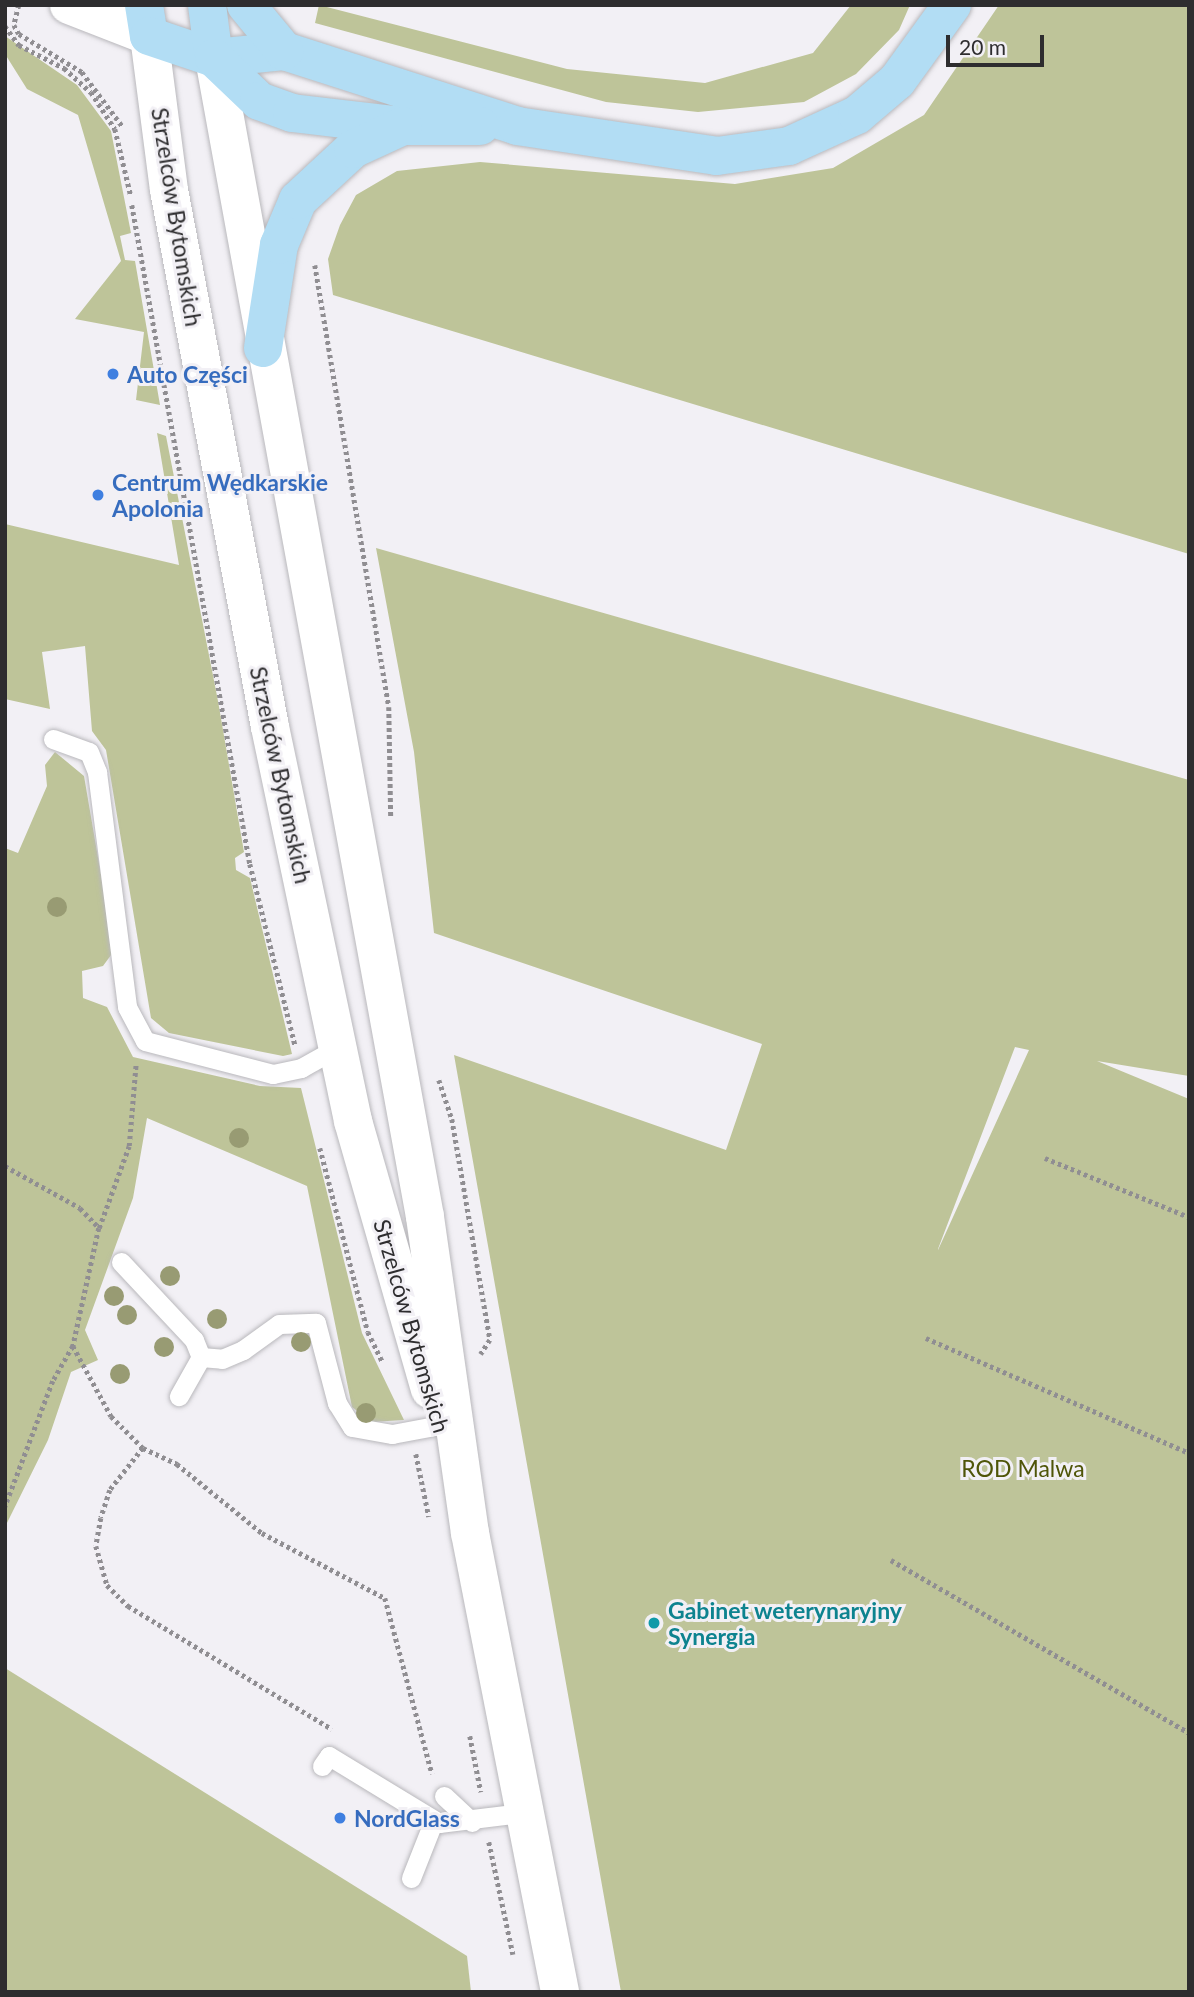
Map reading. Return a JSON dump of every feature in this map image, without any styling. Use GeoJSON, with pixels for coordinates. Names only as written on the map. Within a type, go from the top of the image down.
{"type":"FeatureCollection","features":[{"type":"Feature","properties":{"kind":"main road"},"geometry":{"type":"LineString","coordinates":[[69,5],[147,21],[214,58],[259,101],[292,113],[403,125],[517,126],[717,156],[789,146],[839,126],[875,102],[929,22],[952,5]]}},
{"type":"Feature","properties":{"kind":"main road","name":"Strzelców Bytomskich"},"geometry":{"type":"LineString","coordinates":[[206,5],[263,348],[358,840],[446,1411],[522,1814],[560,1992]]}},
{"type":"Feature","properties":{"kind":"main road"},"geometry":{"type":"LineString","coordinates":[[246,5],[284,51]]}},
{"type":"Feature","properties":{"kind":"main road","name":"Strzelców Bytomskich"},"geometry":{"type":"LineString","coordinates":[[147,21],[169,190],[337,1048],[446,1411]]}},
{"type":"Feature","properties":{"kind":"main road"},"geometry":{"type":"LineString","coordinates":[[214,58],[284,51],[517,126]]}},
{"type":"Feature","properties":{"kind":"main road"},"geometry":{"type":"LineString","coordinates":[[263,348],[279,245],[298,200],[353,149],[403,125]]}},
{"type":"Feature","properties":{"kind":"lane"},"geometry":{"type":"LineString","coordinates":[[53,739],[89,752],[97,772],[132,1027],[171,1052],[273,1074],[301,1068],[337,1048]]}},
{"type":"Feature","properties":{"kind":"lane"},"geometry":{"type":"LineString","coordinates":[[121,1262],[194,1340],[201,1357]]}},
{"type":"Feature","properties":{"kind":"lane"},"geometry":{"type":"LineString","coordinates":[[201,1357],[222,1359],[243,1350],[279,1324],[316,1324],[337,1403],[352,1427],[392,1434],[446,1411]]}},
{"type":"Feature","properties":{"kind":"lane"},"geometry":{"type":"LineString","coordinates":[[179,1396],[201,1357]]}},
{"type":"Feature","properties":{"kind":"lane"},"geometry":{"type":"LineString","coordinates":[[322,1766],[329,1756],[434,1820],[478,1821],[522,1814]]}},
{"type":"Feature","properties":{"kind":"lane"},"geometry":{"type":"LineString","coordinates":[[444,1796],[478,1821]]}},
{"type":"Feature","properties":{"kind":"lane"},"geometry":{"type":"LineString","coordinates":[[411,1878],[434,1820]]}},
{"type":"Feature","properties":{"kind":"path"},"geometry":{"type":"LineString","coordinates":[[16,13],[19,5]]}},
{"type":"Feature","properties":{"kind":"path"},"geometry":{"type":"LineString","coordinates":[[317,251],[315,268],[389,707],[393,830]]}},
{"type":"Feature","properties":{"kind":"path"},"geometry":{"type":"LineString","coordinates":[[5,1507],[53,1381],[73,1346],[99,1227],[129,1146],[136,1058]]}},
{"type":"Feature","properties":{"kind":"path"},"geometry":{"type":"LineString","coordinates":[[435,1071],[452,1119],[489,1340],[446,1411]]}},
{"type":"Feature","properties":{"kind":"path"},"geometry":{"type":"LineString","coordinates":[[1045,1158],[1189,1217]]}},
{"type":"Feature","properties":{"kind":"path"},"geometry":{"type":"LineString","coordinates":[[5,1166],[80,1208],[99,1227]]}},
{"type":"Feature","properties":{"kind":"path"},"geometry":{"type":"LineString","coordinates":[[926,1338],[1189,1453]]}},
{"type":"Feature","properties":{"kind":"path"},"geometry":{"type":"LineString","coordinates":[[73,1346],[111,1416],[143,1448],[177,1464],[262,1533],[385,1598],[428,1767],[444,1796]]}},
{"type":"Feature","properties":{"kind":"path"},"geometry":{"type":"LineString","coordinates":[[143,1448],[110,1490],[101,1518],[96,1546],[107,1585],[128,1606],[343,1736]]}},
{"type":"Feature","properties":{"kind":"path"},"geometry":{"type":"LineString","coordinates":[[891,1560],[1189,1733]]}},
{"type":"Feature","properties":{"kind":"path"},"geometry":{"type":"LineString","coordinates":[[478,1821],[516,1967]]}},
{"type":"Feature","properties":{"kind":"green space"},"geometry":{"type":"Polygon","coordinates":[[[319,5],[567,69],[705,83],[813,53],[851,5],[910,5],[899,30],[856,74],[804,102],[698,112],[606,102],[315,23],[319,5]]]}},
{"type":"Feature","properties":{"kind":"green space"},"geometry":{"type":"Polygon","coordinates":[[[999,5],[1189,5],[1189,554],[333,295],[328,259],[340,225],[356,195],[397,171],[480,162],[735,184],[833,168],[924,115],[999,5]]]}},
{"type":"Feature","properties":{"kind":"green space"},"geometry":{"type":"Polygon","coordinates":[[[5,36],[77,85],[111,131],[131,233],[120,236],[125,260],[135,261],[160,405],[136,400],[144,332],[75,319],[121,261],[78,115],[27,89],[5,54],[5,36]]]}},
{"type":"Feature","properties":{"kind":"green space"},"geometry":{"type":"Polygon","coordinates":[[[157,433],[166,436],[218,701],[244,852],[235,858],[236,870],[250,878],[292,1054],[283,1056],[169,1033],[151,1018],[106,750],[92,731],[85,646],[42,652],[50,709],[5,699],[5,524],[179,565],[157,433]]]}},
{"type":"Feature","properties":{"kind":"green space","name":"ROD Malwa"},"geometry":{"type":"Polygon","coordinates":[[[376,548],[1189,780],[1189,1076],[1097,1061],[1189,1099],[1189,1992],[621,1992],[454,1055],[726,1150],[762,1044],[434,933],[414,752],[376,548]],[[1015,1047],[938,1250],[1029,1050],[1015,1047]]]}},
{"type":"Feature","properties":{"kind":"green space"},"geometry":{"type":"Polygon","coordinates":[[[55,752],[84,776],[114,951],[103,966],[82,971],[83,998],[107,1007],[133,1057],[260,1086],[301,1088],[362,1333],[404,1420],[371,1422],[352,1407],[307,1186],[147,1118],[133,1198],[85,1330],[98,1360],[71,1372],[48,1440],[5,1527],[5,848],[18,853],[47,786],[45,765],[55,752]]]}},
{"type":"Feature","properties":{"kind":"green space"},"geometry":{"type":"Polygon","coordinates":[[[5,1668],[467,1956],[471,1992],[5,1992],[5,1668]]]}},
{"type":"Feature","properties":{"kind":"place","name":"Auto Części"},"geometry":{"type":"Point","coordinates":[113,374]}},
{"type":"Feature","properties":{"kind":"place","name":"Centrum Wędkarskie Apolonia"},"geometry":{"type":"Point","coordinates":[98,495]}},
{"type":"Feature","properties":{"kind":"place","name":"Gabinet weterynaryjny Synergia"},"geometry":{"type":"Point","coordinates":[654,1623]}},
{"type":"Feature","properties":{"kind":"place","name":"NordGlass"},"geometry":{"type":"Point","coordinates":[340,1818]}}]}
